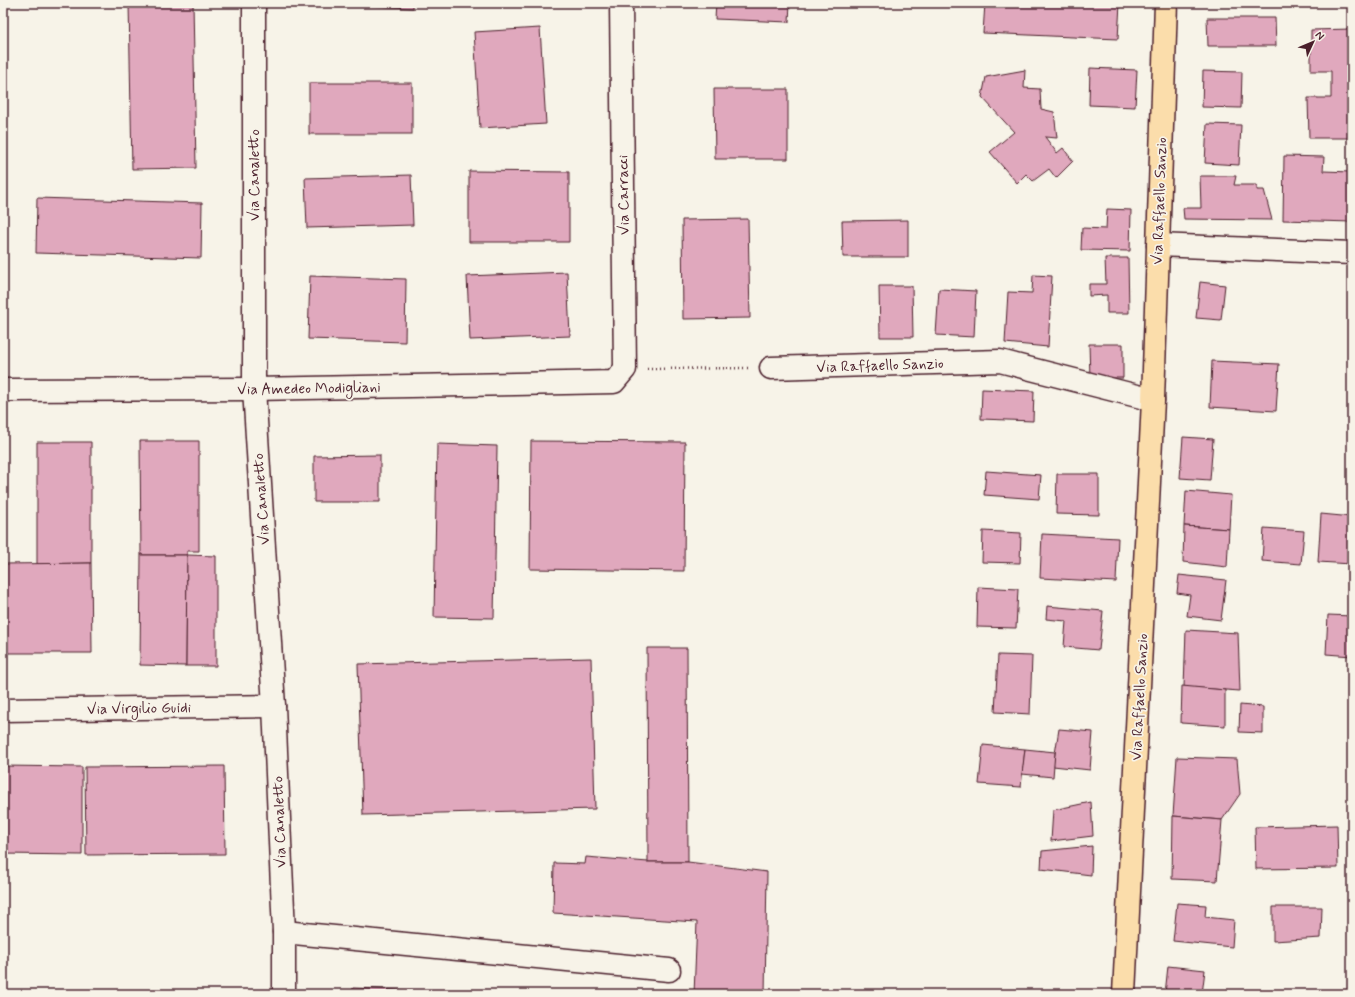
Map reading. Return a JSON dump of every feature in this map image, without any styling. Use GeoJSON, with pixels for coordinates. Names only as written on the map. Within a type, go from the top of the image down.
{"type":"FeatureCollection","features":[{"type":"Feature","properties":{"kind":"main road","name":"Via Raffaello Sanzio"},"geometry":{"type":"LineString","coordinates":[[1124,994],[1153,400],[1166,3]]}},
{"type":"Feature","properties":{"kind":"street","name":"Via Canaletto"},"geometry":{"type":"LineString","coordinates":[[254,3],[254,389],[274,706],[284,932],[284,994]]}},
{"type":"Feature","properties":{"kind":"street","name":"Via Carracci"},"geometry":{"type":"LineString","coordinates":[[620,376],[621,3]]}},
{"type":"Feature","properties":{"kind":"street"},"geometry":{"type":"LineString","coordinates":[[1158,245],[1352,252]]}},
{"type":"Feature","properties":{"kind":"street","name":"Via Raffaello Sanzio"},"geometry":{"type":"LineString","coordinates":[[771,368],[1000,361],[1153,400]]}},
{"type":"Feature","properties":{"kind":"street","name":"Via Amedeo Modigliani"},"geometry":{"type":"LineString","coordinates":[[3,390],[254,389],[620,376]]}},
{"type":"Feature","properties":{"kind":"street","name":"Via Virgilio Guidi"},"geometry":{"type":"LineString","coordinates":[[3,710],[274,706]]}},
{"type":"Feature","properties":{"kind":"street"},"geometry":{"type":"LineString","coordinates":[[284,932],[669,970]]}},
{"type":"Feature","properties":{"kind":"path"},"geometry":{"type":"LineString","coordinates":[[620,376],[771,368]]}},
{"type":"Feature","properties":{"kind":"building"},"geometry":{"type":"Polygon","coordinates":[[[129,3],[193,3],[196,168],[132,169],[129,3]]]}},
{"type":"Feature","properties":{"kind":"building"},"geometry":{"type":"Polygon","coordinates":[[[312,3],[413,3],[413,8],[312,3]]]}},
{"type":"Feature","properties":{"kind":"building"},"geometry":{"type":"Polygon","coordinates":[[[716,3],[790,3],[789,22],[715,19],[716,3]]]}},
{"type":"Feature","properties":{"kind":"building"},"geometry":{"type":"Polygon","coordinates":[[[985,3],[1120,3],[1118,39],[983,33],[985,3]]]}},
{"type":"Feature","properties":{"kind":"building"},"geometry":{"type":"Polygon","coordinates":[[[1207,18],[1275,18],[1276,46],[1208,46],[1207,18]]]}},
{"type":"Feature","properties":{"kind":"building"},"geometry":{"type":"Polygon","coordinates":[[[540,28],[546,124],[480,128],[474,32],[540,28]]]}},
{"type":"Feature","properties":{"kind":"building"},"geometry":{"type":"Polygon","coordinates":[[[1352,29],[1352,138],[1309,138],[1308,98],[1331,98],[1331,71],[1311,71],[1311,30],[1352,29]]]}},
{"type":"Feature","properties":{"kind":"building"},"geometry":{"type":"Polygon","coordinates":[[[1090,68],[1137,70],[1135,107],[1089,105],[1090,68]]]}},
{"type":"Feature","properties":{"kind":"building"},"geometry":{"type":"Polygon","coordinates":[[[1025,70],[1024,88],[1040,89],[1041,109],[1054,112],[1057,138],[1045,137],[1057,153],[1063,148],[1073,161],[1056,178],[1049,169],[1033,181],[1026,174],[1017,183],[990,152],[1014,132],[982,97],[986,77],[1025,70]]]}},
{"type":"Feature","properties":{"kind":"building"},"geometry":{"type":"Polygon","coordinates":[[[1203,71],[1242,72],[1241,108],[1202,107],[1203,71]]]}},
{"type":"Feature","properties":{"kind":"building"},"geometry":{"type":"Polygon","coordinates":[[[309,83],[412,83],[412,134],[309,134],[309,83]]]}},
{"type":"Feature","properties":{"kind":"building"},"geometry":{"type":"Polygon","coordinates":[[[714,89],[788,89],[788,159],[715,159],[714,89]]]}},
{"type":"Feature","properties":{"kind":"building"},"geometry":{"type":"Polygon","coordinates":[[[1207,124],[1241,125],[1239,165],[1205,163],[1207,124]]]}},
{"type":"Feature","properties":{"kind":"building"},"geometry":{"type":"Polygon","coordinates":[[[1284,156],[1324,157],[1323,171],[1351,172],[1352,164],[1352,222],[1283,220],[1284,156]]]}},
{"type":"Feature","properties":{"kind":"building"},"geometry":{"type":"Polygon","coordinates":[[[469,171],[569,172],[569,242],[469,242],[469,171]]]}},
{"type":"Feature","properties":{"kind":"building"},"geometry":{"type":"Polygon","coordinates":[[[411,175],[413,225],[307,228],[305,178],[411,175]]]}},
{"type":"Feature","properties":{"kind":"building"},"geometry":{"type":"Polygon","coordinates":[[[1200,176],[1236,176],[1234,185],[1257,185],[1257,190],[1264,190],[1272,220],[1184,219],[1183,208],[1201,208],[1200,176]]]}},
{"type":"Feature","properties":{"kind":"building"},"geometry":{"type":"Polygon","coordinates":[[[37,198],[202,203],[201,258],[36,253],[37,198]]]}},
{"type":"Feature","properties":{"kind":"building"},"geometry":{"type":"Polygon","coordinates":[[[1107,209],[1131,210],[1130,251],[1081,250],[1082,228],[1106,229],[1107,209]]]}},
{"type":"Feature","properties":{"kind":"building"},"geometry":{"type":"Polygon","coordinates":[[[748,219],[750,318],[683,319],[682,220],[748,219]]]}},
{"type":"Feature","properties":{"kind":"building"},"geometry":{"type":"Polygon","coordinates":[[[908,220],[908,257],[843,257],[842,221],[908,220]]]}},
{"type":"Feature","properties":{"kind":"building"},"geometry":{"type":"Polygon","coordinates":[[[1105,258],[1128,258],[1129,313],[1107,313],[1107,295],[1089,296],[1089,284],[1106,284],[1105,258]]]}},
{"type":"Feature","properties":{"kind":"building"},"geometry":{"type":"Polygon","coordinates":[[[567,272],[570,336],[470,340],[467,276],[567,272]]]}},
{"type":"Feature","properties":{"kind":"building"},"geometry":{"type":"Polygon","coordinates":[[[1033,275],[1052,276],[1048,347],[1005,343],[1008,292],[1032,293],[1033,275]]]}},
{"type":"Feature","properties":{"kind":"building"},"geometry":{"type":"Polygon","coordinates":[[[310,276],[406,279],[405,342],[308,339],[310,276]]]}},
{"type":"Feature","properties":{"kind":"building"},"geometry":{"type":"Polygon","coordinates":[[[1200,282],[1225,285],[1221,320],[1196,318],[1200,282]]]}},
{"type":"Feature","properties":{"kind":"building"},"geometry":{"type":"Polygon","coordinates":[[[879,286],[912,286],[913,337],[880,337],[879,286]]]}},
{"type":"Feature","properties":{"kind":"building"},"geometry":{"type":"Polygon","coordinates":[[[939,289],[976,291],[974,337],[936,335],[939,289]]]}},
{"type":"Feature","properties":{"kind":"building"},"geometry":{"type":"Polygon","coordinates":[[[1089,344],[1123,344],[1123,378],[1090,378],[1089,344]]]}},
{"type":"Feature","properties":{"kind":"building"},"geometry":{"type":"Polygon","coordinates":[[[1212,361],[1279,364],[1276,411],[1210,407],[1212,361]]]}},
{"type":"Feature","properties":{"kind":"building"},"geometry":{"type":"Polygon","coordinates":[[[982,389],[1034,391],[1033,421],[981,419],[982,389]]]}},
{"type":"Feature","properties":{"kind":"building"},"geometry":{"type":"Polygon","coordinates":[[[1183,437],[1213,439],[1210,480],[1180,478],[1183,437]]]}},
{"type":"Feature","properties":{"kind":"building"},"geometry":{"type":"Polygon","coordinates":[[[140,441],[199,441],[199,551],[187,551],[187,555],[141,555],[140,441]]]}},
{"type":"Feature","properties":{"kind":"building"},"geometry":{"type":"Polygon","coordinates":[[[531,441],[685,442],[684,571],[530,569],[531,441]]]}},
{"type":"Feature","properties":{"kind":"building"},"geometry":{"type":"Polygon","coordinates":[[[37,442],[91,442],[91,563],[37,564],[37,442]]]}},
{"type":"Feature","properties":{"kind":"building"},"geometry":{"type":"Polygon","coordinates":[[[437,444],[497,446],[494,618],[434,617],[437,444]]]}},
{"type":"Feature","properties":{"kind":"building"},"geometry":{"type":"Polygon","coordinates":[[[380,455],[380,502],[314,502],[314,456],[380,455]]]}},
{"type":"Feature","properties":{"kind":"building"},"geometry":{"type":"Polygon","coordinates":[[[986,471],[1041,475],[1039,499],[984,495],[986,471]]]}},
{"type":"Feature","properties":{"kind":"building"},"geometry":{"type":"Polygon","coordinates":[[[1057,474],[1099,474],[1099,515],[1056,514],[1057,474]]]}},
{"type":"Feature","properties":{"kind":"building"},"geometry":{"type":"Polygon","coordinates":[[[1186,491],[1231,495],[1229,529],[1184,526],[1186,491]]]}},
{"type":"Feature","properties":{"kind":"building"},"geometry":{"type":"Polygon","coordinates":[[[1321,514],[1352,517],[1352,564],[1318,562],[1321,514]]]}},
{"type":"Feature","properties":{"kind":"building"},"geometry":{"type":"Polygon","coordinates":[[[1184,526],[1229,529],[1227,567],[1183,562],[1184,526]]]}},
{"type":"Feature","properties":{"kind":"building"},"geometry":{"type":"Polygon","coordinates":[[[1264,528],[1304,531],[1301,564],[1262,561],[1264,528]]]}},
{"type":"Feature","properties":{"kind":"building"},"geometry":{"type":"Polygon","coordinates":[[[983,531],[1021,533],[1020,563],[982,562],[983,531]]]}},
{"type":"Feature","properties":{"kind":"building"},"geometry":{"type":"Polygon","coordinates":[[[1042,534],[1118,538],[1116,582],[1040,578],[1042,534]]]}},
{"type":"Feature","properties":{"kind":"building"},"geometry":{"type":"Polygon","coordinates":[[[141,555],[187,555],[186,666],[140,665],[141,555]]]}},
{"type":"Feature","properties":{"kind":"building"},"geometry":{"type":"Polygon","coordinates":[[[187,555],[216,556],[216,666],[186,666],[187,555]]]}},
{"type":"Feature","properties":{"kind":"building"},"geometry":{"type":"Polygon","coordinates":[[[91,563],[92,653],[3,653],[3,564],[91,563]]]}},
{"type":"Feature","properties":{"kind":"building"},"geometry":{"type":"Polygon","coordinates":[[[1179,575],[1226,580],[1221,620],[1187,616],[1190,595],[1177,593],[1179,575]]]}},
{"type":"Feature","properties":{"kind":"building"},"geometry":{"type":"Polygon","coordinates":[[[978,587],[1018,589],[1016,628],[977,627],[978,587]]]}},
{"type":"Feature","properties":{"kind":"building"},"geometry":{"type":"Polygon","coordinates":[[[1047,606],[1103,611],[1099,650],[1064,647],[1066,621],[1046,619],[1047,606]]]}},
{"type":"Feature","properties":{"kind":"building"},"geometry":{"type":"Polygon","coordinates":[[[1328,615],[1352,616],[1352,656],[1326,654],[1328,615]]]}},
{"type":"Feature","properties":{"kind":"building"},"geometry":{"type":"Polygon","coordinates":[[[1186,630],[1238,633],[1240,691],[1184,687],[1186,630]]]}},
{"type":"Feature","properties":{"kind":"building"},"geometry":{"type":"Polygon","coordinates":[[[647,648],[687,648],[688,862],[648,862],[647,648]]]}},
{"type":"Feature","properties":{"kind":"building"},"geometry":{"type":"Polygon","coordinates":[[[998,655],[1032,656],[1030,714],[995,712],[998,655]]]}},
{"type":"Feature","properties":{"kind":"building"},"geometry":{"type":"Polygon","coordinates":[[[591,658],[595,809],[363,815],[358,664],[591,658]]]}},
{"type":"Feature","properties":{"kind":"building"},"geometry":{"type":"Polygon","coordinates":[[[1182,686],[1225,690],[1225,726],[1181,723],[1182,686]]]}},
{"type":"Feature","properties":{"kind":"building"},"geometry":{"type":"Polygon","coordinates":[[[1240,705],[1263,707],[1263,733],[1239,732],[1240,705]]]}},
{"type":"Feature","properties":{"kind":"building"},"geometry":{"type":"Polygon","coordinates":[[[1059,729],[1093,732],[1090,770],[1053,766],[1059,729]]]}},
{"type":"Feature","properties":{"kind":"building"},"geometry":{"type":"Polygon","coordinates":[[[983,745],[1025,749],[1021,787],[979,784],[983,745]]]}},
{"type":"Feature","properties":{"kind":"building"},"geometry":{"type":"Polygon","coordinates":[[[1025,749],[1055,752],[1053,777],[1022,774],[1025,749]]]}},
{"type":"Feature","properties":{"kind":"building"},"geometry":{"type":"Polygon","coordinates":[[[1177,757],[1237,759],[1240,794],[1222,820],[1173,816],[1177,757]]]}},
{"type":"Feature","properties":{"kind":"building"},"geometry":{"type":"Polygon","coordinates":[[[3,766],[82,767],[82,855],[3,854],[3,766]]]}},
{"type":"Feature","properties":{"kind":"building"},"geometry":{"type":"Polygon","coordinates":[[[224,766],[225,854],[86,855],[85,767],[224,766]]]}},
{"type":"Feature","properties":{"kind":"building"},"geometry":{"type":"Polygon","coordinates":[[[1091,802],[1093,836],[1051,841],[1053,810],[1091,802]]]}},
{"type":"Feature","properties":{"kind":"building"},"geometry":{"type":"Polygon","coordinates":[[[1173,816],[1222,820],[1217,881],[1172,879],[1173,816]]]}},
{"type":"Feature","properties":{"kind":"building"},"geometry":{"type":"Polygon","coordinates":[[[1337,825],[1338,868],[1256,869],[1255,827],[1337,825]]]}},
{"type":"Feature","properties":{"kind":"building"},"geometry":{"type":"Polygon","coordinates":[[[1092,846],[1091,875],[1041,869],[1042,851],[1092,846]]]}},
{"type":"Feature","properties":{"kind":"building"},"geometry":{"type":"Polygon","coordinates":[[[586,857],[648,862],[688,862],[767,872],[765,994],[694,994],[697,922],[553,913],[554,863],[585,864],[586,857]]]}},
{"type":"Feature","properties":{"kind":"building"},"geometry":{"type":"Polygon","coordinates":[[[1177,903],[1206,905],[1205,917],[1234,920],[1232,947],[1173,941],[1177,903]]]}},
{"type":"Feature","properties":{"kind":"building"},"geometry":{"type":"Polygon","coordinates":[[[1273,907],[1322,907],[1321,938],[1273,941],[1273,907]]]}},
{"type":"Feature","properties":{"kind":"building"},"geometry":{"type":"Polygon","coordinates":[[[1168,966],[1205,970],[1202,994],[1165,994],[1168,966]]]}},
{"type":"Feature","properties":{"kind":"building"},"geometry":{"type":"Polygon","coordinates":[[[353,988],[487,994],[352,994],[353,988]]]}}]}
